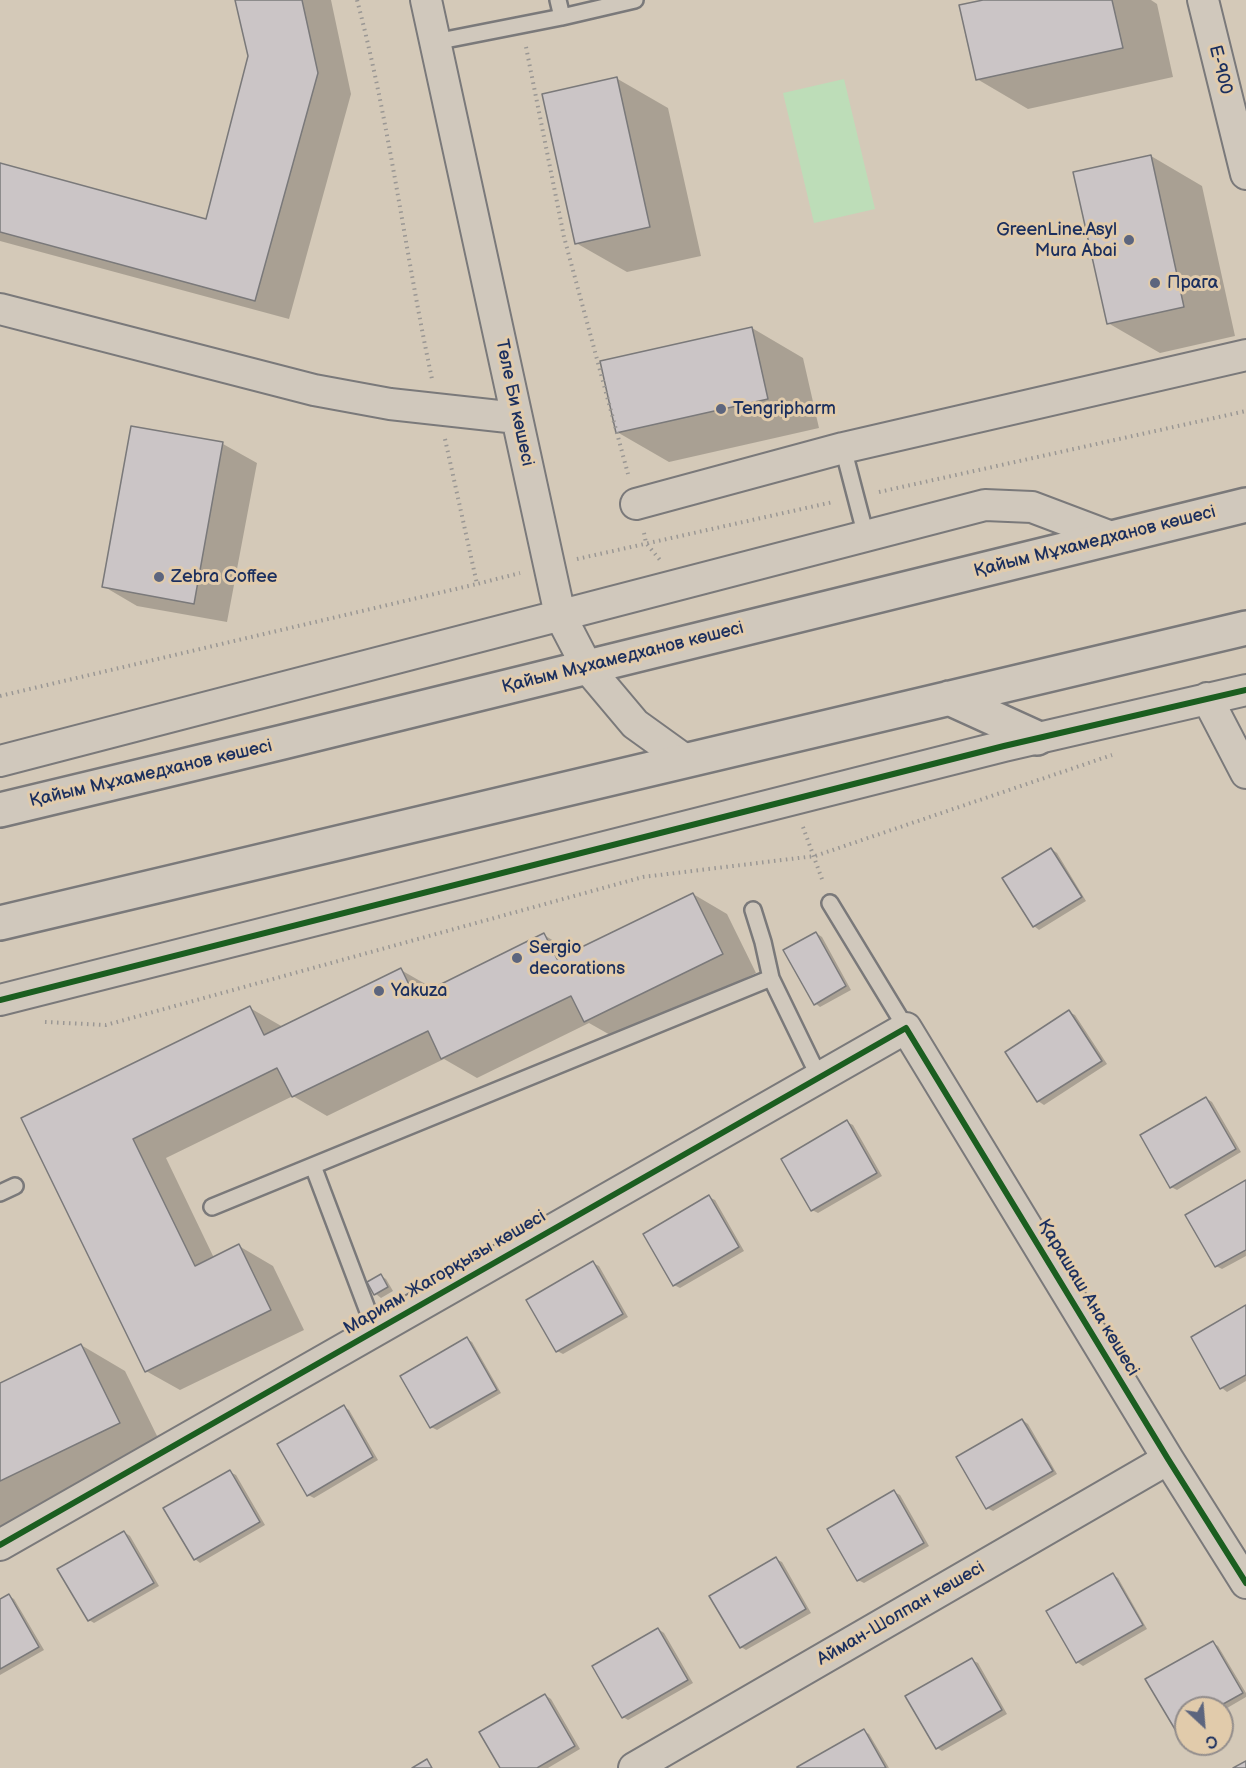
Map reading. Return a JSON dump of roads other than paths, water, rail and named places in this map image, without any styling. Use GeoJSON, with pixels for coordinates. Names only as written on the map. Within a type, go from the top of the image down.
{"type":"FeatureCollection","features":[{"type":"Feature","properties":{"kind":"main road","name":"Қайым Мұхамедханов көшесі"},"geometry":{"type":"LineString","coordinates":[[0,810],[1246,505]]}},
{"type":"Feature","properties":{"kind":"main road"},"geometry":{"type":"LineString","coordinates":[[0,923],[1246,628]]}},
{"type":"Feature","properties":{"kind":"main road"},"geometry":{"type":"LineString","coordinates":[[949,698],[1037,738]]}},
{"type":"Feature","properties":{"kind":"street","name":"Төле Би көшесі"},"geometry":{"type":"LineString","coordinates":[[426,0],[560,615],[587,668],[635,724],[685,760]]}},
{"type":"Feature","properties":{"kind":"street","name":"E-900"},"geometry":{"type":"LineString","coordinates":[[1203,0],[1246,174]]}},
{"type":"Feature","properties":{"kind":"street"},"geometry":{"type":"LineString","coordinates":[[0,309],[314,390],[390,404],[517,418]]}},
{"type":"Feature","properties":{"kind":"street"},"geometry":{"type":"LineString","coordinates":[[636,504],[843,448],[1246,355]]}},
{"type":"Feature","properties":{"kind":"street"},"geometry":{"type":"LineString","coordinates":[[0,761],[985,505],[1032,507],[1114,538]]}},
{"type":"Feature","properties":{"kind":"street"},"geometry":{"type":"LineString","coordinates":[[0,1000],[1037,738],[1246,690]]}},
{"type":"Feature","properties":{"kind":"street"},"geometry":{"type":"LineString","coordinates":[[1207,698],[1246,773]]}},
{"type":"Feature","properties":{"kind":"street","name":"Мариям Жагорқызы көшесі"},"geometry":{"type":"LineString","coordinates":[[0,1545],[906,1028]]}},
{"type":"Feature","properties":{"kind":"street","name":"Қарашаш Ана көшесі"},"geometry":{"type":"LineString","coordinates":[[906,1028],[1168,1460],[1246,1583]]}},
{"type":"Feature","properties":{"kind":"street","name":"Айман-Шолпан көшесі"},"geometry":{"type":"LineString","coordinates":[[634,1768],[1168,1460]]}},
{"type":"Feature","properties":{"kind":"lane"},"geometry":{"type":"LineString","coordinates":[[558,0],[562,17]]}},
{"type":"Feature","properties":{"kind":"lane"},"geometry":{"type":"LineString","coordinates":[[435,42],[635,0]]}},
{"type":"Feature","properties":{"kind":"lane"},"geometry":{"type":"LineString","coordinates":[[843,448],[866,536]]}},
{"type":"Feature","properties":{"kind":"lane","name":"Қарашаш Ана көшесі"},"geometry":{"type":"LineString","coordinates":[[830,903],[906,1028]]}},
{"type":"Feature","properties":{"kind":"lane"},"geometry":{"type":"LineString","coordinates":[[753,910],[771,978],[819,1077]]}},
{"type":"Feature","properties":{"kind":"lane"},"geometry":{"type":"LineString","coordinates":[[212,1207],[771,978]]}},
{"type":"Feature","properties":{"kind":"lane"},"geometry":{"type":"LineString","coordinates":[[313,1166],[375,1330]]}},
{"type":"Feature","properties":{"kind":"lane"},"geometry":{"type":"LineString","coordinates":[[0,1193],[15,1186]]}},
{"type":"Feature","properties":{"kind":"place","name":"GreenLine.Asyl Mura Abai"},"geometry":{"type":"Point","coordinates":[1129,240]}},
{"type":"Feature","properties":{"kind":"place","name":"Прага"},"geometry":{"type":"Point","coordinates":[1155,283]}},
{"type":"Feature","properties":{"kind":"place","name":"Tengripharm"},"geometry":{"type":"Point","coordinates":[721,409]}},
{"type":"Feature","properties":{"kind":"place","name":"Zebra Coffee"},"geometry":{"type":"Point","coordinates":[159,577]}},
{"type":"Feature","properties":{"kind":"place","name":"Sergio decorations"},"geometry":{"type":"Point","coordinates":[517,958]}},
{"type":"Feature","properties":{"kind":"place","name":"Yakuza"},"geometry":{"type":"Point","coordinates":[379,991]}}]}
